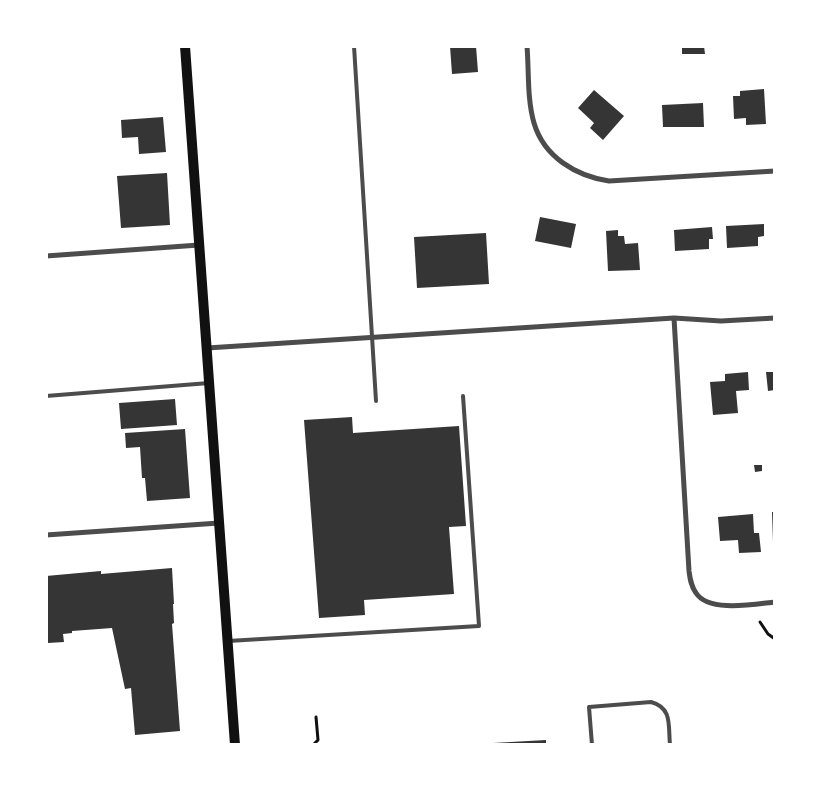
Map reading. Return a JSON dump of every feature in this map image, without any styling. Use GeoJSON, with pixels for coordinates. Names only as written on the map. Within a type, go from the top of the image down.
{"type":"FeatureCollection","features":[{"type":"Feature","properties":{"kind":"main road"},"geometry":{"type":"LineString","coordinates":[[185,46],[235,745]]}},
{"type":"Feature","properties":{"kind":"street"},"geometry":{"type":"LineString","coordinates":[[528,46],[531,108],[537,132],[549,151],[572,170],[592,178],[609,180],[775,171]]}},
{"type":"Feature","properties":{"kind":"street"},"geometry":{"type":"LineString","coordinates":[[46,256],[200,245]]}},
{"type":"Feature","properties":{"kind":"street"},"geometry":{"type":"LineString","coordinates":[[674,318],[689,571],[692,585],[697,595],[710,603],[725,606],[775,602]]}},
{"type":"Feature","properties":{"kind":"street"},"geometry":{"type":"LineString","coordinates":[[206,348],[674,318],[721,321],[775,318]]}},
{"type":"Feature","properties":{"kind":"street"},"geometry":{"type":"LineString","coordinates":[[46,535],[219,522]]}},
{"type":"Feature","properties":{"kind":"lane"},"geometry":{"type":"LineString","coordinates":[[354,46],[376,401]]}},
{"type":"Feature","properties":{"kind":"lane"},"geometry":{"type":"LineString","coordinates":[[46,396],[209,383]]}},
{"type":"Feature","properties":{"kind":"lane"},"geometry":{"type":"LineString","coordinates":[[228,641],[479,626],[463,396]]}},
{"type":"Feature","properties":{"kind":"lane"},"geometry":{"type":"LineString","coordinates":[[592,745],[589,707],[651,702],[661,705],[667,713],[670,745]]}},
{"type":"Feature","properties":{"kind":"path"},"geometry":{"type":"LineString","coordinates":[[760,622],[768,634],[775,639]]}},
{"type":"Feature","properties":{"kind":"path"},"geometry":{"type":"LineString","coordinates":[[314,745],[318,740],[316,717]]}},
{"type":"Feature","properties":{"kind":"building"},"geometry":{"type":"Polygon","coordinates":[[[450,46],[476,46],[478,72],[452,74],[450,46]]]}},
{"type":"Feature","properties":{"kind":"building"},"geometry":{"type":"Polygon","coordinates":[[[682,46],[704,46],[705,54],[682,54],[682,46]]]}},
{"type":"Feature","properties":{"kind":"building"},"geometry":{"type":"Polygon","coordinates":[[[764,89],[766,124],[746,125],[746,118],[734,119],[733,96],[740,96],[740,91],[764,89]]]}},
{"type":"Feature","properties":{"kind":"building"},"geometry":{"type":"Polygon","coordinates":[[[594,90],[624,116],[603,140],[590,128],[594,123],[578,108],[594,90]]]}},
{"type":"Feature","properties":{"kind":"building"},"geometry":{"type":"Polygon","coordinates":[[[703,103],[704,127],[663,127],[662,105],[703,103]]]}},
{"type":"Feature","properties":{"kind":"building"},"geometry":{"type":"Polygon","coordinates":[[[163,117],[166,152],[139,154],[138,137],[122,138],[121,120],[163,117]]]}},
{"type":"Feature","properties":{"kind":"building"},"geometry":{"type":"Polygon","coordinates":[[[167,173],[170,225],[121,228],[117,176],[167,173]]]}},
{"type":"Feature","properties":{"kind":"building"},"geometry":{"type":"Polygon","coordinates":[[[540,217],[576,224],[571,248],[535,241],[540,217]]]}},
{"type":"Feature","properties":{"kind":"building"},"geometry":{"type":"Polygon","coordinates":[[[764,224],[764,236],[758,237],[758,246],[727,248],[726,226],[764,224]]]}},
{"type":"Feature","properties":{"kind":"building"},"geometry":{"type":"Polygon","coordinates":[[[712,227],[713,239],[709,239],[709,249],[675,251],[674,230],[712,227]]]}},
{"type":"Feature","properties":{"kind":"building"},"geometry":{"type":"Polygon","coordinates":[[[618,230],[618,236],[624,236],[625,244],[638,243],[640,270],[608,271],[606,231],[618,230]]]}},
{"type":"Feature","properties":{"kind":"building"},"geometry":{"type":"Polygon","coordinates":[[[486,233],[489,284],[417,288],[414,237],[486,233]]]}},
{"type":"Feature","properties":{"kind":"building"},"geometry":{"type":"Polygon","coordinates":[[[748,372],[749,390],[736,391],[738,413],[713,415],[710,382],[725,381],[725,374],[748,372]]]}},
{"type":"Feature","properties":{"kind":"building"},"geometry":{"type":"Polygon","coordinates":[[[766,372],[775,372],[775,390],[768,391],[766,372]]]}},
{"type":"Feature","properties":{"kind":"building"},"geometry":{"type":"Polygon","coordinates":[[[175,399],[177,425],[121,429],[119,403],[175,399]]]}},
{"type":"Feature","properties":{"kind":"building"},"geometry":{"type":"Polygon","coordinates":[[[352,417],[353,433],[459,426],[466,526],[449,527],[454,594],[364,600],[365,615],[319,618],[304,420],[352,417]]]}},
{"type":"Feature","properties":{"kind":"building"},"geometry":{"type":"Polygon","coordinates":[[[185,429],[190,498],[147,501],[145,478],[142,478],[140,447],[126,448],[125,433],[185,429]]]}},
{"type":"Feature","properties":{"kind":"building"},"geometry":{"type":"Polygon","coordinates":[[[754,465],[762,465],[762,471],[755,472],[754,465]]]}},
{"type":"Feature","properties":{"kind":"building"},"geometry":{"type":"Polygon","coordinates":[[[772,512],[775,512],[775,542],[773,542],[772,512]]]}},
{"type":"Feature","properties":{"kind":"building"},"geometry":{"type":"Polygon","coordinates":[[[753,514],[754,533],[759,533],[761,552],[739,553],[738,540],[720,541],[718,517],[753,514]]]}},
{"type":"Feature","properties":{"kind":"building"},"geometry":{"type":"Polygon","coordinates":[[[172,568],[174,623],[172,624],[180,731],[135,735],[131,688],[125,689],[112,628],[72,631],[72,633],[63,634],[64,642],[48,643],[46,635],[46,576],[101,571],[101,574],[172,568]]]}},
{"type":"Feature","properties":{"kind":"building"},"geometry":{"type":"Polygon","coordinates":[[[546,740],[546,745],[493,745],[493,743],[546,740]]]}}]}
